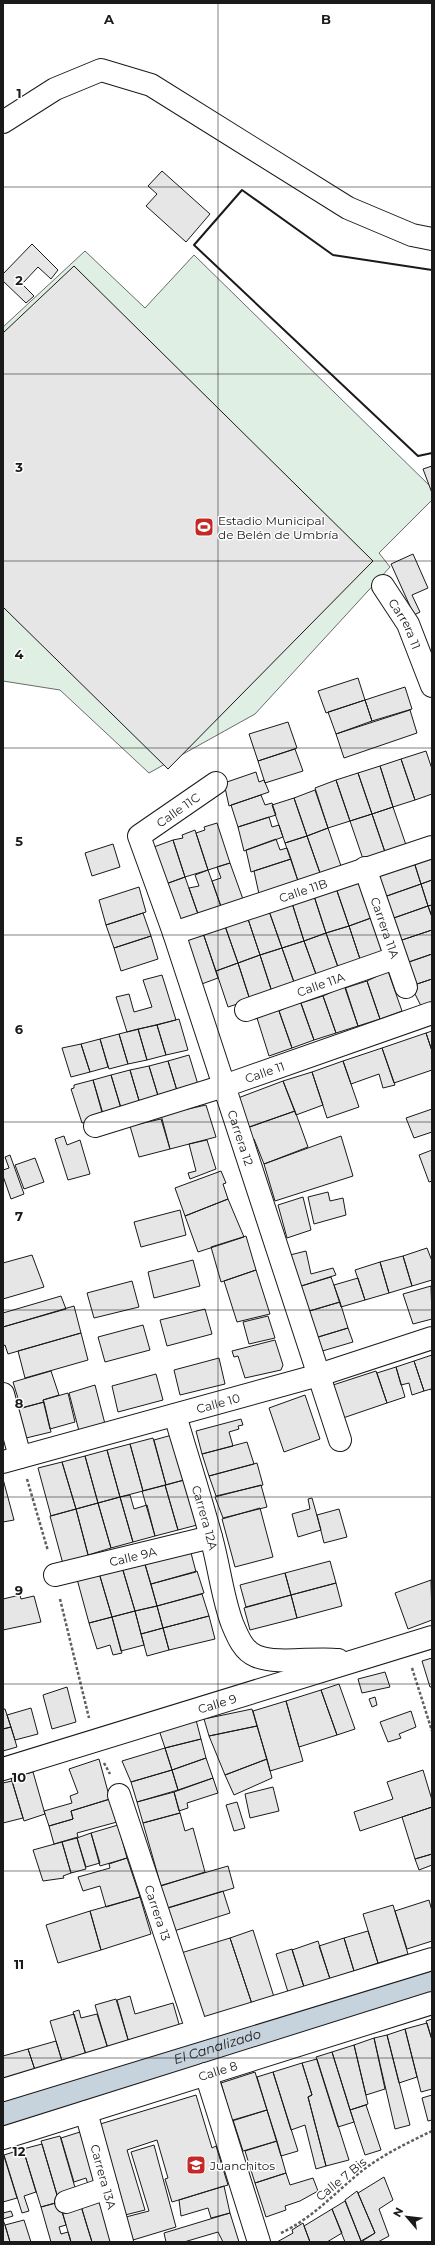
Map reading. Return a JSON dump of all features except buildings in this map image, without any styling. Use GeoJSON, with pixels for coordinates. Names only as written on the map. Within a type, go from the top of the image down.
{"type":"FeatureCollection","features":[{"type":"Feature","properties":{"kind":"street"},"geometry":{"type":"LineString","coordinates":[[3,122],[55,89],[101,70],[150,86],[348,208],[412,235],[432,239]]}},
{"type":"Feature","properties":{"kind":"street","name":"Carrera 11"},"geometry":{"type":"LineString","coordinates":[[382,586],[408,624],[431,679]]}},
{"type":"Feature","properties":{"kind":"street","name":"Calle 11C"},"geometry":{"type":"LineString","coordinates":[[139,836],[216,783]]}},
{"type":"Feature","properties":{"kind":"street","name":"Carrera 12"},"geometry":{"type":"LineString","coordinates":[[139,836],[174,933],[340,1440]]}},
{"type":"Feature","properties":{"kind":"street","name":"Calle 11B"},"geometry":{"type":"LineString","coordinates":[[174,933],[365,868],[432,847]]}},
{"type":"Feature","properties":{"kind":"street","name":"Carrera 11A"},"geometry":{"type":"LineString","coordinates":[[365,868],[406,987]]}},
{"type":"Feature","properties":{"kind":"street","name":"Calle 11A"},"geometry":{"type":"LineString","coordinates":[[246,1010],[395,958]]}},
{"type":"Feature","properties":{"kind":"street","name":"Calle 11"},"geometry":{"type":"LineString","coordinates":[[94,1126],[224,1086],[432,1013]]}},
{"type":"Feature","properties":{"kind":"street","name":"Calle 10"},"geometry":{"type":"LineString","coordinates":[[12,1460],[319,1375],[432,1338]]}},
{"type":"Feature","properties":{"kind":"street"},"geometry":{"type":"LineString","coordinates":[[3,1394],[12,1460]]}},
{"type":"Feature","properties":{"kind":"street","name":"Carrera 12A"},"geometry":{"type":"LineString","coordinates":[[175,1415],[211,1537],[232,1622],[244,1648],[256,1656],[292,1660],[319,1658],[351,1662]]}},
{"type":"Feature","properties":{"kind":"street","name":"Calle 9A"},"geometry":{"type":"LineString","coordinates":[[54,1575],[211,1537]]}},
{"type":"Feature","properties":{"kind":"street","name":"Calle 9"},"geometry":{"type":"LineString","coordinates":[[3,1769],[432,1637]]}},
{"type":"Feature","properties":{"kind":"street","name":"Carrera 13"},"geometry":{"type":"LineString","coordinates":[[119,1795],[197,2030]]}},
{"type":"Feature","properties":{"kind":"street"},"geometry":{"type":"LineString","coordinates":[[3,2090],[432,1958]]}},
{"type":"Feature","properties":{"kind":"street","name":"Calle 8"},"geometry":{"type":"LineString","coordinates":[[3,2138],[432,2003]]}},
{"type":"Feature","properties":{"kind":"street"},"geometry":{"type":"LineString","coordinates":[[206,2074],[267,2239]]}},
{"type":"Feature","properties":{"kind":"street","name":"Carrera 13A"},"geometry":{"type":"LineString","coordinates":[[86,2112],[122,2242]]}},
{"type":"Feature","properties":{"kind":"street"},"geometry":{"type":"LineString","coordinates":[[66,2202],[107,2188]]}},
{"type":"Feature","properties":{"kind":"path"},"geometry":{"type":"LineString","coordinates":[[405,1645],[432,1731]]}},
{"type":"Feature","properties":{"kind":"path","name":"Calle 7 Bis"},"geometry":{"type":"LineString","coordinates":[[267,2239],[296,2226],[324,2205],[359,2173],[400,2147],[432,2131]]}},
{"type":"Feature","properties":{"kind":"green space","name":"Estadio Municipal de Belén de Umbría"},"geometry":{"type":"Polygon","coordinates":[[[85,251],[145,308],[194,255],[432,488],[432,500],[379,553],[390,567],[255,714],[149,773],[60,690],[3,681],[3,327],[85,251]]]}},
{"type":"Feature","properties":{"kind":"waterway","name":"El Canalizado"},"geometry":{"type":"LineString","coordinates":[[3,2112],[432,1980]]}},
{"type":"Feature","properties":{"kind":"wall"},"geometry":{"type":"LineString","coordinates":[[432,270],[333,255],[242,190],[194,245],[418,456],[432,453]]}},
{"type":"Feature","properties":{"kind":"place","name":"Estadio Municipal de Belén de Umbría"},"geometry":{"type":"Point","coordinates":[204,527]}},
{"type":"Feature","properties":{"kind":"place","name":"Juanchitos"},"geometry":{"type":"Point","coordinates":[196,2165]}}]}
